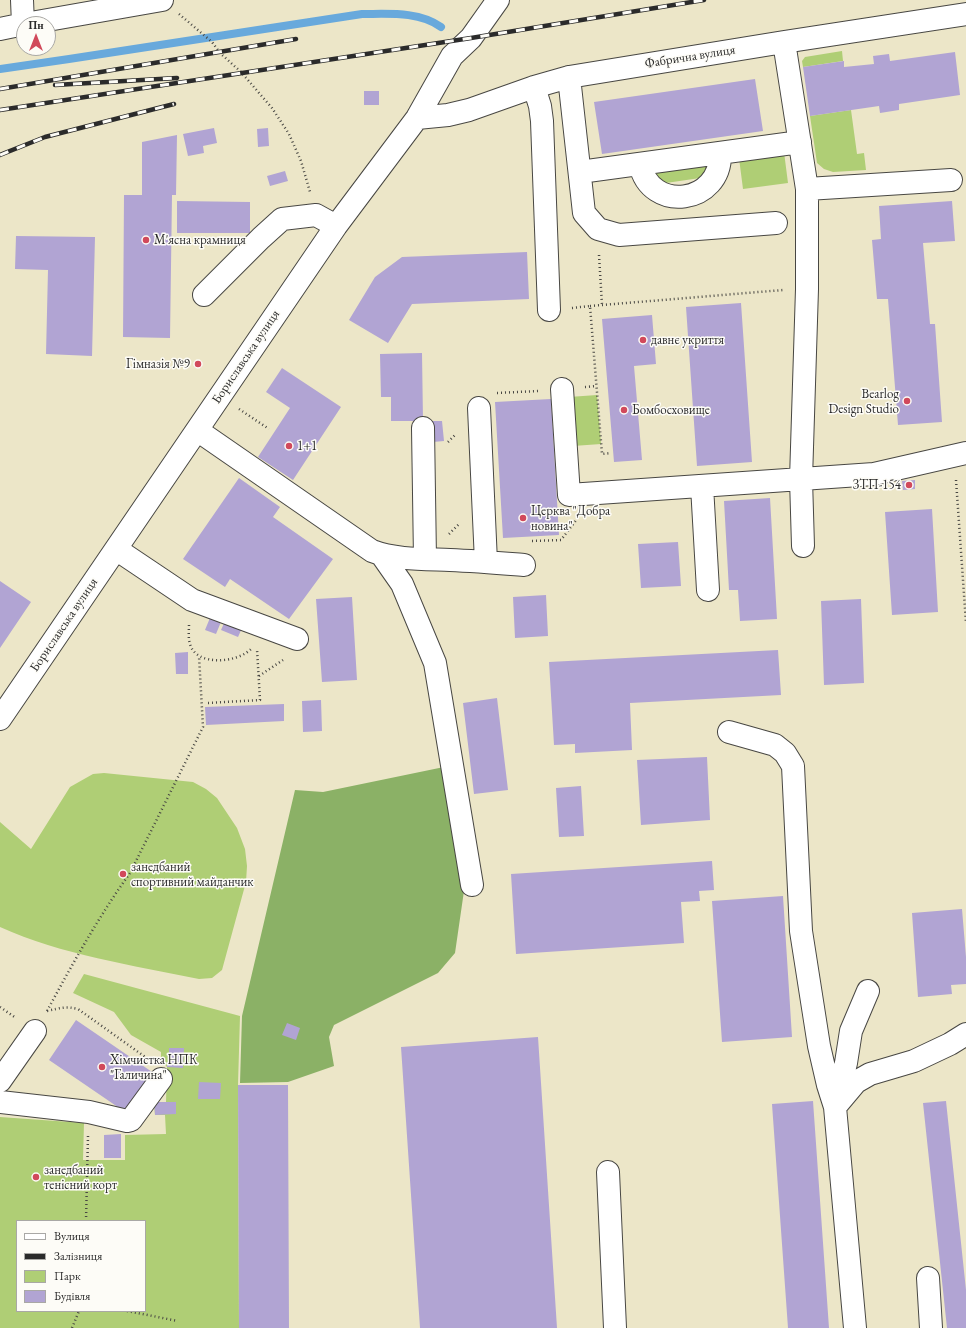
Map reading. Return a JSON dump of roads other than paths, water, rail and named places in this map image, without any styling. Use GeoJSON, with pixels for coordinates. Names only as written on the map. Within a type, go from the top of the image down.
{"type":"FeatureCollection","features":[{"type":"Feature","properties":{"kind":"street"},"geometry":{"type":"LineString","coordinates":[[22,0],[23,16]]}},
{"type":"Feature","properties":{"kind":"street"},"geometry":{"type":"LineString","coordinates":[[56,17],[109,5],[162,0]]}},
{"type":"Feature","properties":{"kind":"street","name":"Бориславська вулиця"},"geometry":{"type":"LineString","coordinates":[[0,719],[336,226],[417,118],[452,56],[471,38],[498,0]]}},
{"type":"Feature","properties":{"kind":"street","name":"Фабрична вулиця"},"geometry":{"type":"LineString","coordinates":[[417,118],[448,115],[469,110],[534,87],[569,78],[784,42],[966,14]]}},
{"type":"Feature","properties":{"kind":"street"},"geometry":{"type":"LineString","coordinates":[[0,30],[16,26]]}},
{"type":"Feature","properties":{"kind":"street"},"geometry":{"type":"LineString","coordinates":[[784,42],[807,189],[807,288],[801,479],[803,546]]}},
{"type":"Feature","properties":{"kind":"street"},"geometry":{"type":"LineString","coordinates":[[569,78],[584,213],[598,229],[619,235],[776,224]]}},
{"type":"Feature","properties":{"kind":"street"},"geometry":{"type":"LineString","coordinates":[[534,87],[540,106],[542,121],[549,310]]}},
{"type":"Feature","properties":{"kind":"street"},"geometry":{"type":"LineString","coordinates":[[580,172],[800,142]]}},
{"type":"Feature","properties":{"kind":"street"},"geometry":{"type":"LineString","coordinates":[[640,164],[649,183],[659,191],[672,196],[686,197],[698,193],[709,185],[717,174],[721,161],[720,153]]}},
{"type":"Feature","properties":{"kind":"street"},"geometry":{"type":"LineString","coordinates":[[807,189],[950,180]]}},
{"type":"Feature","properties":{"kind":"street"},"geometry":{"type":"LineString","coordinates":[[204,295],[282,219],[316,216],[336,226]]}},
{"type":"Feature","properties":{"kind":"street"},"geometry":{"type":"LineString","coordinates":[[562,389],[569,495],[874,474],[960,454]]}},
{"type":"Feature","properties":{"kind":"street"},"geometry":{"type":"LineString","coordinates":[[479,408],[486,562]]}},
{"type":"Feature","properties":{"kind":"street"},"geometry":{"type":"LineString","coordinates":[[423,428],[425,559]]}},
{"type":"Feature","properties":{"kind":"street"},"geometry":{"type":"LineString","coordinates":[[197,430],[372,551],[381,554],[425,559],[524,565]]}},
{"type":"Feature","properties":{"kind":"street"},"geometry":{"type":"LineString","coordinates":[[702,486],[708,590]]}},
{"type":"Feature","properties":{"kind":"street"},"geometry":{"type":"LineString","coordinates":[[116,548],[192,600],[259,633],[297,639]]}},
{"type":"Feature","properties":{"kind":"street"},"geometry":{"type":"LineString","coordinates":[[381,554],[402,584],[435,663],[472,885]]}},
{"type":"Feature","properties":{"kind":"street"},"geometry":{"type":"LineString","coordinates":[[729,732],[774,745],[785,753],[793,766],[801,931],[819,1046],[835,1107],[855,1328]]}},
{"type":"Feature","properties":{"kind":"street"},"geometry":{"type":"LineString","coordinates":[[835,1107],[846,1064],[852,1030],[868,991]]}},
{"type":"Feature","properties":{"kind":"street"},"geometry":{"type":"LineString","coordinates":[[0,1081],[34,1031]]}},
{"type":"Feature","properties":{"kind":"street"},"geometry":{"type":"LineString","coordinates":[[835,1107],[856,1082],[870,1074],[914,1061],[950,1044],[966,1034]]}},
{"type":"Feature","properties":{"kind":"street"},"geometry":{"type":"LineString","coordinates":[[0,1102],[89,1112],[127,1121],[131,1120],[161,1079]]}},
{"type":"Feature","properties":{"kind":"street"},"geometry":{"type":"LineString","coordinates":[[608,1172],[616,1328]]}},
{"type":"Feature","properties":{"kind":"street"},"geometry":{"type":"LineString","coordinates":[[928,1278],[931,1328]]}},
{"type":"Feature","properties":{"kind":"waterway"},"geometry":{"type":"LineString","coordinates":[[0,69],[362,14],[403,14],[423,18],[441,27]]}},
{"type":"Feature","properties":{"kind":"railway"},"geometry":{"type":"LineString","coordinates":[[0,110],[471,38],[704,0]]}},
{"type":"Feature","properties":{"kind":"railway"},"geometry":{"type":"LineString","coordinates":[[0,89],[296,39]]}},
{"type":"Feature","properties":{"kind":"railway"},"geometry":{"type":"LineString","coordinates":[[55,85],[177,78]]}},
{"type":"Feature","properties":{"kind":"railway"},"geometry":{"type":"LineString","coordinates":[[0,155],[45,137],[174,104]]}},
{"type":"Feature","properties":{"kind":"place","name":"М'ясна крамниця"},"geometry":{"type":"Point","coordinates":[146,240]}},
{"type":"Feature","properties":{"kind":"place","name":"давнє укриття"},"geometry":{"type":"Point","coordinates":[643,340]}},
{"type":"Feature","properties":{"kind":"place","name":"Гімназія №9"},"geometry":{"type":"Point","coordinates":[198,364]}},
{"type":"Feature","properties":{"kind":"place","name":"Bearlog Design Studio"},"geometry":{"type":"Point","coordinates":[907,401]}},
{"type":"Feature","properties":{"kind":"place","name":"Бомбосховище"},"geometry":{"type":"Point","coordinates":[624,410]}},
{"type":"Feature","properties":{"kind":"place","name":"1+1"},"geometry":{"type":"Point","coordinates":[289,446]}},
{"type":"Feature","properties":{"kind":"place","name":"ЗТП-154"},"geometry":{"type":"Point","coordinates":[909,485]}},
{"type":"Feature","properties":{"kind":"place","name":"Церква \"Добра новина\""},"geometry":{"type":"Point","coordinates":[523,518]}},
{"type":"Feature","properties":{"kind":"place","name":"занедбаний спортивний майданчик"},"geometry":{"type":"Point","coordinates":[123,874]}},
{"type":"Feature","properties":{"kind":"place","name":"Хімчистка НПК \"Галичина\""},"geometry":{"type":"Point","coordinates":[102,1067]}},
{"type":"Feature","properties":{"kind":"place","name":"занедбаний тенісний корт"},"geometry":{"type":"Point","coordinates":[36,1177]}}]}
